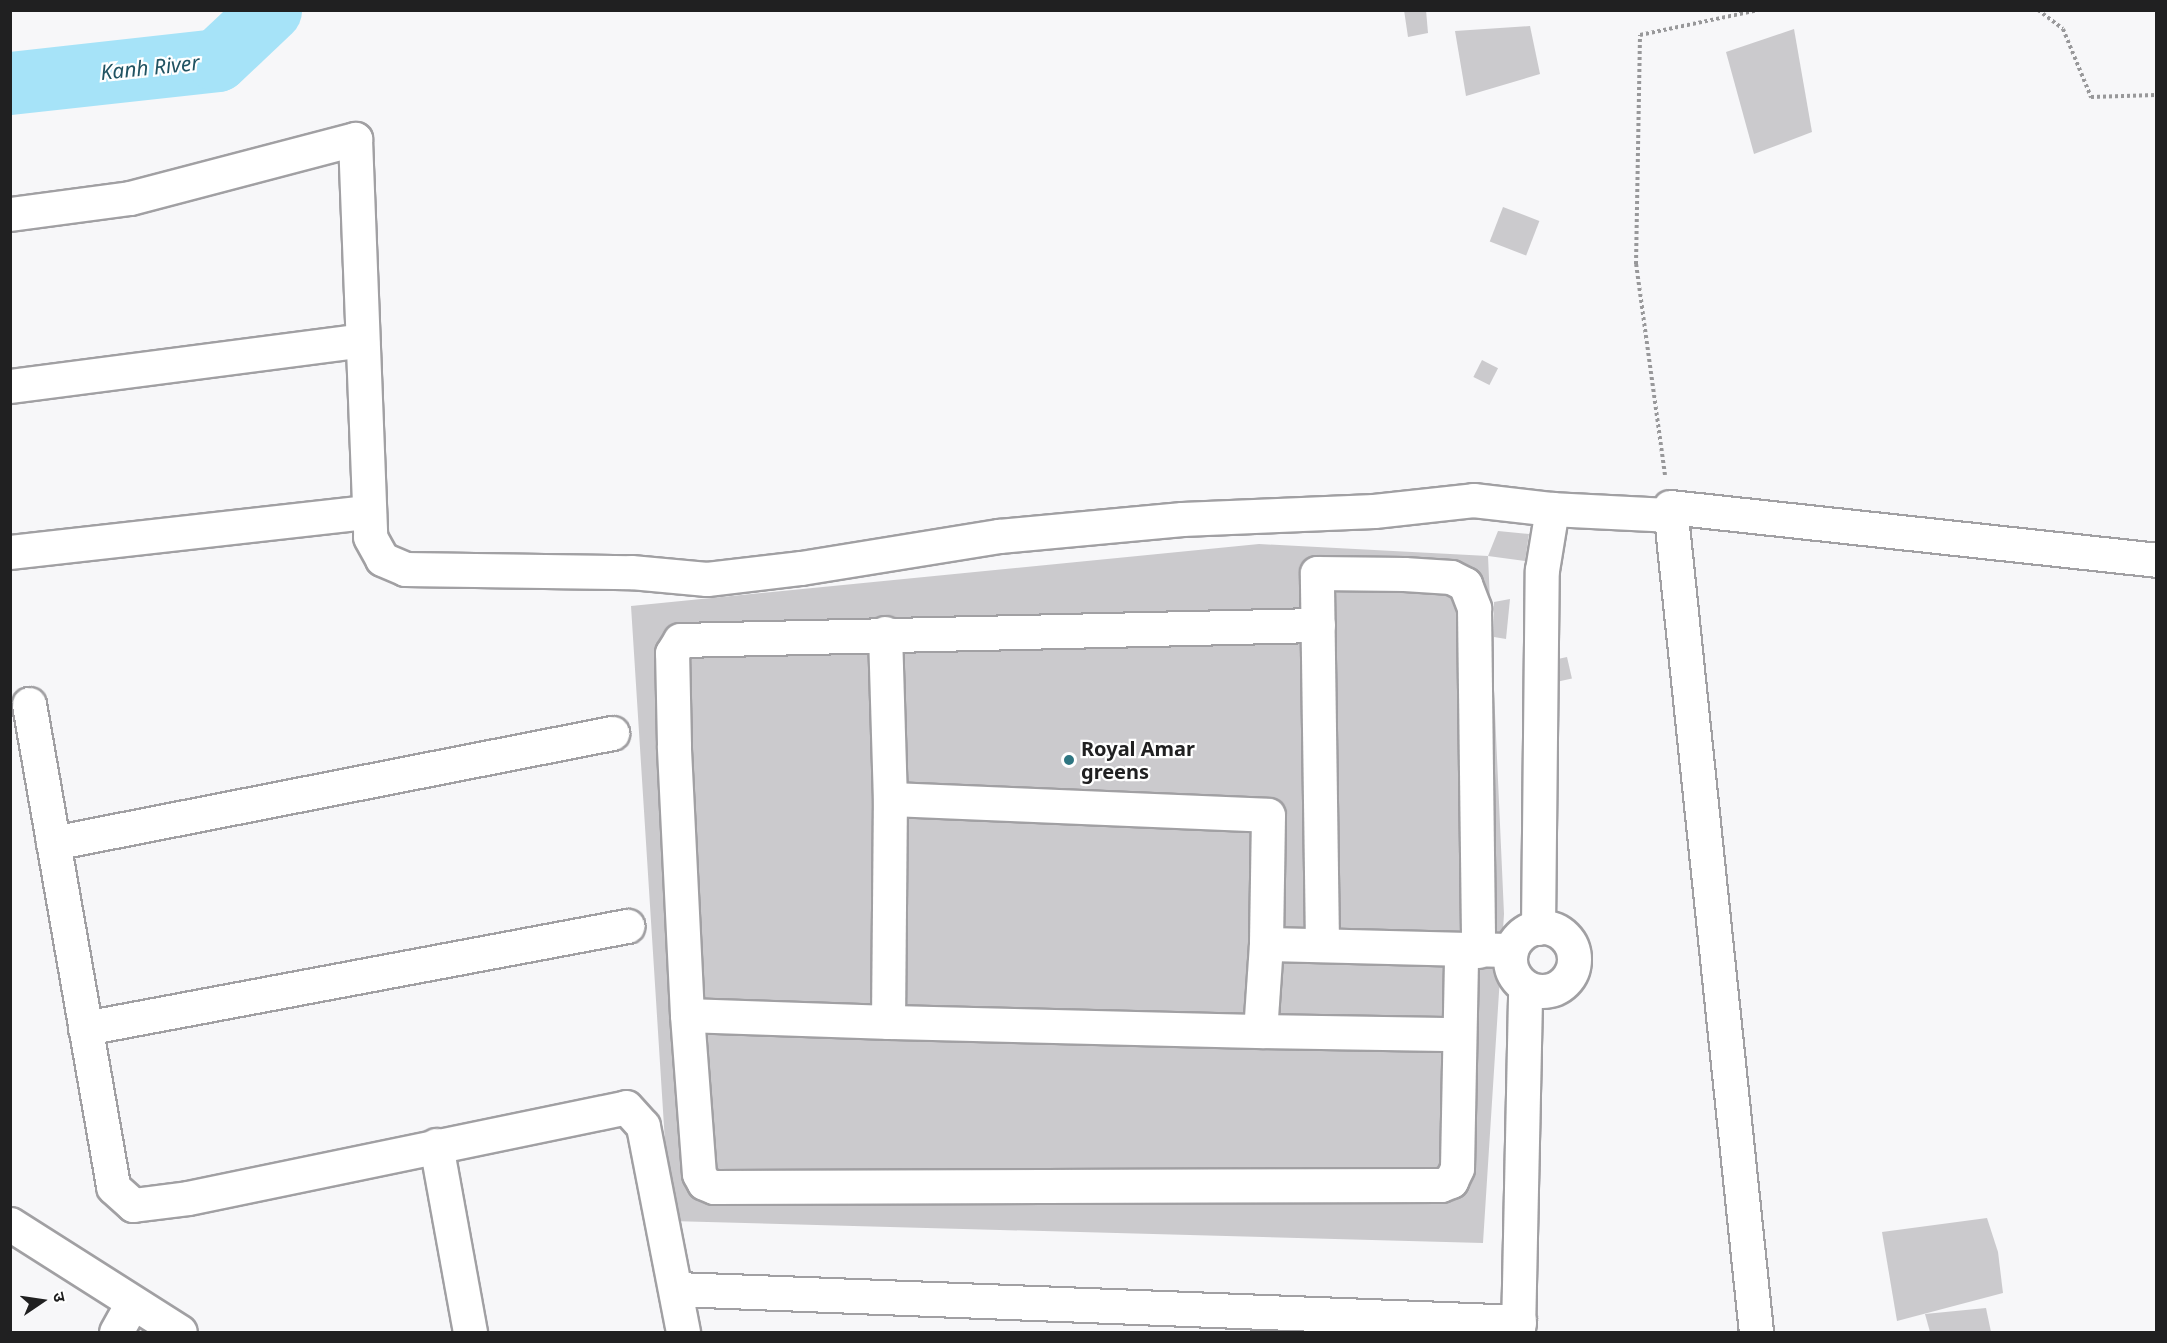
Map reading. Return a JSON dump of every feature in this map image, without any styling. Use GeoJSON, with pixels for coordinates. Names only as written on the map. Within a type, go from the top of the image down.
{"type":"FeatureCollection","features":[{"type":"Feature","properties":{"kind":"street"},"geometry":{"type":"LineString","coordinates":[[10,214],[130,198],[355,140],[370,537],[381,559],[405,569],[631,572],[707,579],[801,568],[999,536],[1182,519],[1374,511],[1473,500],[1551,509],[1670,511],[2157,561]]}},
{"type":"Feature","properties":{"kind":"street"},"geometry":{"type":"LineString","coordinates":[[10,386],[362,340]]}},
{"type":"Feature","properties":{"kind":"street"},"geometry":{"type":"LineString","coordinates":[[1538,928],[1542,570],[1551,509]]}},
{"type":"Feature","properties":{"kind":"street"},"geometry":{"type":"LineString","coordinates":[[1670,511],[1756,1332]]}},
{"type":"Feature","properties":{"kind":"street"},"geometry":{"type":"LineString","coordinates":[[10,552],[369,512]]}},
{"type":"Feature","properties":{"kind":"street"},"geometry":{"type":"LineString","coordinates":[[1318,624],[689,638],[675,646],[674,745],[687,1015],[699,1174],[704,1184],[714,1187],[1441,1185],[1451,1181],[1457,1168],[1459,1035],[1470,951],[1474,608],[1465,584],[1451,577],[1317,573],[1318,624],[1322,944]]}},
{"type":"Feature","properties":{"kind":"street"},"geometry":{"type":"LineString","coordinates":[[885,633],[890,799],[888,1022]]}},
{"type":"Feature","properties":{"kind":"street"},"geometry":{"type":"LineString","coordinates":[[29,704],[113,1187],[133,1204],[188,1198],[626,1107],[642,1126],[683,1332]]}},
{"type":"Feature","properties":{"kind":"street"},"geometry":{"type":"LineString","coordinates":[[53,843],[612,733]]}},
{"type":"Feature","properties":{"kind":"street"},"geometry":{"type":"LineString","coordinates":[[890,799],[1268,815],[1266,944],[1260,1031]]}},
{"type":"Feature","properties":{"kind":"street"},"geometry":{"type":"LineString","coordinates":[[85,1028],[627,926]]}},
{"type":"Feature","properties":{"kind":"street"},"geometry":{"type":"LineString","coordinates":[[1538,928],[1561,934],[1572,950],[1574,961],[1565,981],[1557,988],[1535,991],[1525,987],[1511,970],[1511,950],[1523,934],[1538,928]]}},
{"type":"Feature","properties":{"kind":"street"},"geometry":{"type":"LineString","coordinates":[[1266,944],[1322,944],[1470,951],[1511,950]]}},
{"type":"Feature","properties":{"kind":"street"},"geometry":{"type":"LineString","coordinates":[[676,1288],[1091,1319],[1519,1327],[1525,987]]}},
{"type":"Feature","properties":{"kind":"street"},"geometry":{"type":"LineString","coordinates":[[687,1015],[1459,1035]]}},
{"type":"Feature","properties":{"kind":"street"},"geometry":{"type":"LineString","coordinates":[[436,1145],[470,1332]]}},
{"type":"Feature","properties":{"kind":"street"},"geometry":{"type":"LineString","coordinates":[[10,1224],[180,1332]]}},
{"type":"Feature","properties":{"kind":"street"},"geometry":{"type":"LineString","coordinates":[[116,1332],[132,1303]]}},
{"type":"Feature","properties":{"kind":"path"},"geometry":{"type":"LineString","coordinates":[[1670,511],[1636,264],[1640,35],[1759,10]]}},
{"type":"Feature","properties":{"kind":"path"},"geometry":{"type":"LineString","coordinates":[[2038,10],[2063,29],[2091,97],[2157,95]]}},
{"type":"Feature","properties":{"kind":"building"},"geometry":{"type":"Polygon","coordinates":[[[1404,10],[1426,10],[1428,33],[1408,37],[1404,10]]]}},
{"type":"Feature","properties":{"kind":"building"},"geometry":{"type":"Polygon","coordinates":[[[1530,26],[1540,74],[1466,96],[1455,31],[1530,26]]]}},
{"type":"Feature","properties":{"kind":"building"},"geometry":{"type":"Polygon","coordinates":[[[1794,29],[1812,132],[1754,154],[1726,52],[1794,29]]]}},
{"type":"Feature","properties":{"kind":"building"},"geometry":{"type":"Polygon","coordinates":[[[1503,207],[1539,221],[1526,256],[1490,242],[1503,207]]]}},
{"type":"Feature","properties":{"kind":"building"},"geometry":{"type":"Polygon","coordinates":[[[1482,360],[1498,368],[1489,385],[1473,377],[1482,360]]]}},
{"type":"Feature","properties":{"kind":"building"},"geometry":{"type":"Polygon","coordinates":[[[1498,531],[1529,534],[1525,561],[1488,556],[1498,531]]]}},
{"type":"Feature","properties":{"kind":"building","name":"Royal Amar greens"},"geometry":{"type":"Polygon","coordinates":[[[1259,544],[1488,556],[1504,914],[1483,1243],[670,1221],[631,606],[1259,544]]]}},
{"type":"Feature","properties":{"kind":"building"},"geometry":{"type":"Polygon","coordinates":[[[1510,599],[1506,639],[1494,637],[1494,602],[1510,599]]]}},
{"type":"Feature","properties":{"kind":"building"},"geometry":{"type":"Polygon","coordinates":[[[1567,657],[1572,678],[1557,682],[1552,660],[1567,657]]]}},
{"type":"Feature","properties":{"kind":"building"},"geometry":{"type":"Polygon","coordinates":[[[1987,1218],[1998,1252],[2003,1293],[1897,1321],[1882,1232],[1987,1218]]]}},
{"type":"Feature","properties":{"kind":"building"},"geometry":{"type":"Polygon","coordinates":[[[1986,1308],[1991,1332],[1930,1332],[1925,1314],[1986,1308]]]}},
{"type":"Feature","properties":{"kind":"waterway","name":"Kanh River"},"geometry":{"type":"LineString","coordinates":[[10,83],[217,60],[270,10]]}},
{"type":"Feature","properties":{"kind":"place","name":"Royal Amar greens"},"geometry":{"type":"Point","coordinates":[1069,760]}}]}
